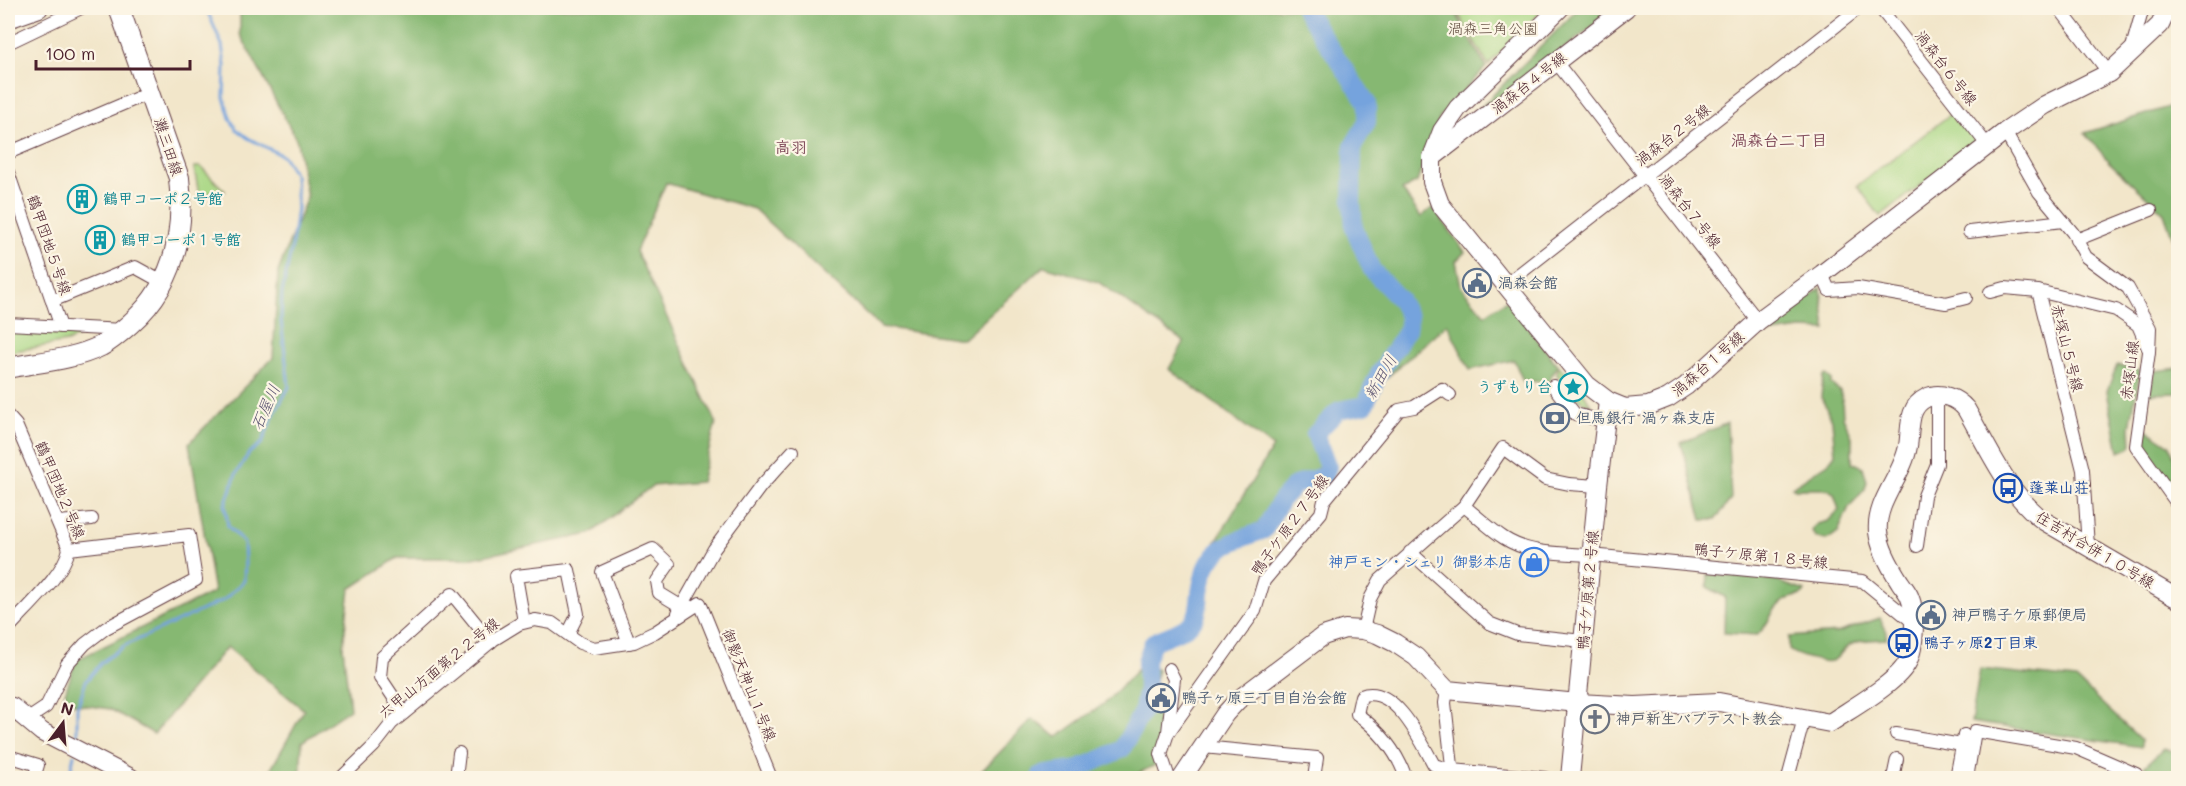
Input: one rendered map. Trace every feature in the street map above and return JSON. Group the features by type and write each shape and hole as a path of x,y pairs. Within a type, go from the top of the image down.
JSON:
{"main road":[{"name":"灘三田線","path":"8,368 74,356 102,345 145,311 164,283 177,248 182,207 179,178 119,8"}],"street":[{"path":"8,19 39,8"},
{"path":"8,43 81,8"},
{"name":"渦森台１号線","path":"1560,8 1458,108 1442,130 1432,157 1432,182 1440,204 1587,385 1608,401 1624,408 1648,406 1668,398 1686,386 1758,321 2005,132 2044,105 2109,73 2160,25 2168,8"},
{"name":"渦森台４号線","path":"1432,157 1626,8"},
{"name":"渦森台２号線","path":"1505,285 1859,8"},
{"name":"渦森台６号線","path":"1880,8 1988,147"},
{"path":"2059,8 2109,73"},
{"path":"2130,55 2143,8"},
{"name":"渦森台７号線","path":"1556,62 1758,321"},
{"path":"8,153 149,93"},
{"name":"赤塚山線","path":"2005,132 2039,192 2063,221 2086,257 2128,288 2150,328 2149,352 2136,446 2178,505"},
{"name":"鶴甲団地５号線","path":"8,172 61,327"},
{"path":"2076,240 2151,210"},
{"path":"1969,232 2063,221"},
{"path":"52,301 135,267 164,283"},
{"path":"1822,274 1829,290 1858,288 1946,303 1966,298"},
{"path":"1990,292 2005,288 2038,291"},
{"name":"赤塚山５号線","path":"2088,547 2083,471 2038,291 2116,310 2138,325 2149,352"},
{"path":"8,324 123,330"},
{"path":"1553,386 1575,414 1604,422"},
{"name":"鴨子ケ原２７号線","path":"1170,778 1161,754 1168,734 1255,611 1264,582 1321,513 1324,501 1400,410 1414,407 1442,388 1450,395"},
{"path":"1182,778 1225,714 1238,700 1323,636 1345,629 1377,634 1409,653 1447,690 1578,703 1635,706 1719,702 1830,723 1894,679 1909,660 1913,640 1910,597 1889,565 1878,533 1885,499 1904,460 1915,406 1927,397 1937,396 1937,464 1924,496 1917,546"},
{"name":"住吉村合併１０号線","path":"1937,396 1958,400 1966,409 2014,492 2027,509 2043,521 2178,599"},
{"name":"鴨子ケ原第２号線","path":"1570,778 1604,422 1608,401"},
{"name":"鶴甲団地２号線","path":"8,416 16,425 69,549 67,562 8,629"},
{"path":"1363,630 1370,599 1380,580 1464,506 1503,448 1545,478 1569,484 1598,486"},
{"path":"675,619 714,549 761,486 794,452"},
{"name":"鴨子ケ原第１８号線","path":"1464,506 1505,539 1528,549 1863,581 1913,622"},
{"path":"58,522 92,519"},
{"path":"31,722 46,707 67,664 85,644 106,628 196,580 189,535 69,549"},
{"path":"630,643 602,572 653,549 669,564 657,581 659,593 682,607"},
{"path":"1410,552 1489,623 1517,634 1583,641"},
{"path":"524,622 516,576 569,570 578,614 568,634"},
{"path":"404,713 380,677 382,657 452,594 491,642"},
{"name":"六甲山方面第２２号線","path":"341,778 374,746 392,723 491,642 519,624 535,620 552,623 580,643 594,648 630,643 656,632 700,603"},
{"name":"御影天神山１号線","path":"700,603 771,778"},
{"path":"1168,734 1173,679 1170,669"},
{"path":"1447,690 1445,703 1453,774"},
{"path":"1406,778 1397,756 1376,728 1358,714 1361,696 1369,693 1383,696 1401,710 1434,765 1453,774 1545,778"},
{"path":"8,706 42,732 130,778"},
{"path":"1788,778 1804,719"},
{"path":"1967,778 1975,730 2076,748 2136,774 2135,778"},
{"path":"1896,734 1963,740 1956,778"},
{"path":"1203,747 1317,758 1314,778"},
{"path":"456,778 459,753"},
{"path":"8,756 38,765 34,778"},
{"path":"1893,778 1897,759"}],"green space":[{"path":"240,8 1453,8 1486,67 1440,117 1417,182 1402,190 1421,217 1433,207 1465,252 1456,261 1461,287 1485,315 1507,300 1558,366 1550,382 1523,381 1514,360 1470,370 1447,324 1339,420 1313,439 1322,464 1252,528 1216,541 1273,447 1169,369 1184,342 1098,282 1044,266 963,339 881,327 754,209 666,183 636,251 716,422 701,482 652,486 590,534 473,558 397,558 350,589 343,647 350,709 302,742 300,778 266,778 304,710 227,647 154,734 110,709 62,702 76,660 214,592 189,443 273,358 278,272 307,197 297,141 240,34"},
{"name":"渦森三角公園","path":"1455,8 1545,8 1488,65"},
{"path":"1579,8 1616,8 1486,110 1480,108"},
{"path":"2178,104 2176,152 2178,253 2164,213 2109,162 2085,133"},
{"path":"1956,110 1979,141 1880,216 1857,186"},
{"path":"194,167 201,167 225,191 199,195"},
{"path":"1821,288 1826,330 1801,329 1759,335"},
{"path":"8,329 88,332 67,342 8,352"},
{"path":"2117,365 2140,371 2130,427 2131,447 2119,452 2107,391"},
{"path":"1559,366 1583,392 1591,405 1583,402 1557,375"},
{"path":"2178,368 2178,393 2149,394 2155,371"},
{"path":"1826,375 1831,379 1831,384 1840,391 1843,417 1852,437 1852,462 1863,467 1867,481 1865,489 1849,507 1838,532 1827,540 1820,539 1812,530 1817,524 1828,521 1839,510 1834,494 1828,489 1795,489 1792,487 1828,463 1835,454 1832,420 1821,397 1823,377"},
{"path":"1727,423 1731,499 1715,520 1702,520 1681,443"},
{"path":"2146,429 2170,445 2178,471 2178,493 2143,444"},
{"path":"1708,574 1773,580 1805,591 1780,604 1757,635 1724,633 1725,597 1707,587"},
{"path":"1880,618 1887,632 1886,639 1856,642 1847,647 1834,660 1812,659 1789,650 1789,637 1837,633"},
{"path":"1143,664 1158,670 1150,696 1150,714 1166,714 1157,764 1129,778 1058,778 1039,771 1035,778 975,778 1032,719 1057,737 1105,703"},
{"path":"1980,669 2076,679 2141,740 2141,747 1971,722"},
{"path":"2163,749 2178,752 2178,778 2145,778 2142,774 2144,767"}],"waterway":[{"name":"石屋川","path":"77,742 77,708 86,681 102,662 124,646 224,600 244,581 244,543 228,526 225,505 236,474 249,453 262,443 272,418 289,387 281,320 282,293 297,208 295,175 283,156 248,138 236,129 230,118 224,97 225,66 222,45 206,8"},
{"name":"新田川","path":"1040,778 1041,775 1079,769 1122,749 1143,710 1147,687 1146,661 1153,642 1181,630 1194,620 1207,566 1220,550 1228,544 1264,530 1281,500 1295,485 1325,475 1328,467 1315,434 1339,410 1365,405 1377,377 1407,330 1409,317 1399,299 1372,270 1354,228 1353,146 1367,122 1367,103 1304,8"},
{"name":"石屋川","path":"69,778 74,755"}],"place":[{"name":"鶴甲コーポ２号館","path":"82,199"},
{"name":"鶴甲コーポ１号館","path":"100,240"},
{"name":"渦森会館","path":"1477,283"},
{"name":"うずもり台","path":"1573,387"},
{"name":"但馬銀行 渦ヶ森支店","path":"1555,418"},
{"name":"蓬莱山荘","path":"2008,488"},
{"name":"神戸モン・シェリ 御影本店","path":"1534,562"},
{"name":"神戸鴨子ケ原郵便局","path":"1931,615"},
{"name":"鴨子ヶ原2丁目東","path":"1903,643"},
{"name":"鴨子ヶ原三丁目自治会館","path":"1161,698"},
{"name":"神戸新生バプテスト教会","path":"1595,719"}],"district":[{"name":"渦森台二丁目","path":"1779,140"},
{"name":"高羽","path":"791,147"}]}
